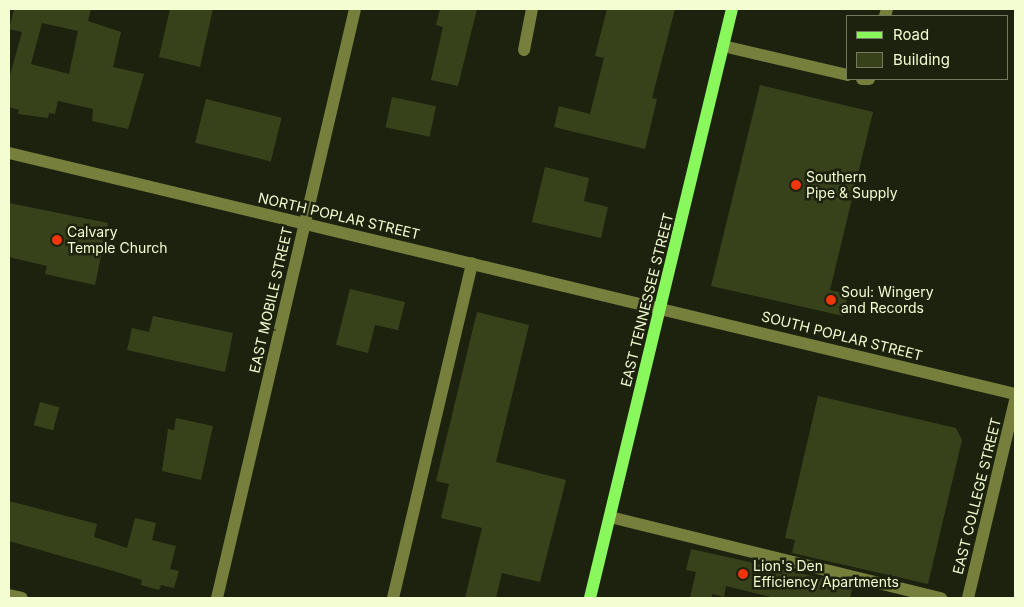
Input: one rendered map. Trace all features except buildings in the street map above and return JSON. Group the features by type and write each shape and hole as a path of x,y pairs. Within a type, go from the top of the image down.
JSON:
{"main road":[{"name":"EAST TENNESSEE STREET","path":"590,598 662,308 732,9"}],"street":[{"name":"EAST MOBILE STREET","path":"217,598 356,9"},
{"path":"524,50 532,9"},
{"path":"723,46 846,75"},
{"name":"NORTH POPLAR STREET","path":"9,153 662,308"},
{"path":"393,598 472,263"},
{"name":"SOUTH POPLAR STREET","path":"662,308 1015,394"},
{"name":"EAST COLLEGE STREET","path":"968,598 1015,400"},
{"path":"610,517 941,598"},
{"path":"9,595 22,598"}],"place":[{"name":"Southern Pipe & Supply","path":"796,185"},
{"name":"Calvary Temple Church","path":"57,240"},
{"name":"Soul: Wingery and Records","path":"831,300"},
{"name":"Lion's Den Efficiency Apartments","path":"743,574"}]}
